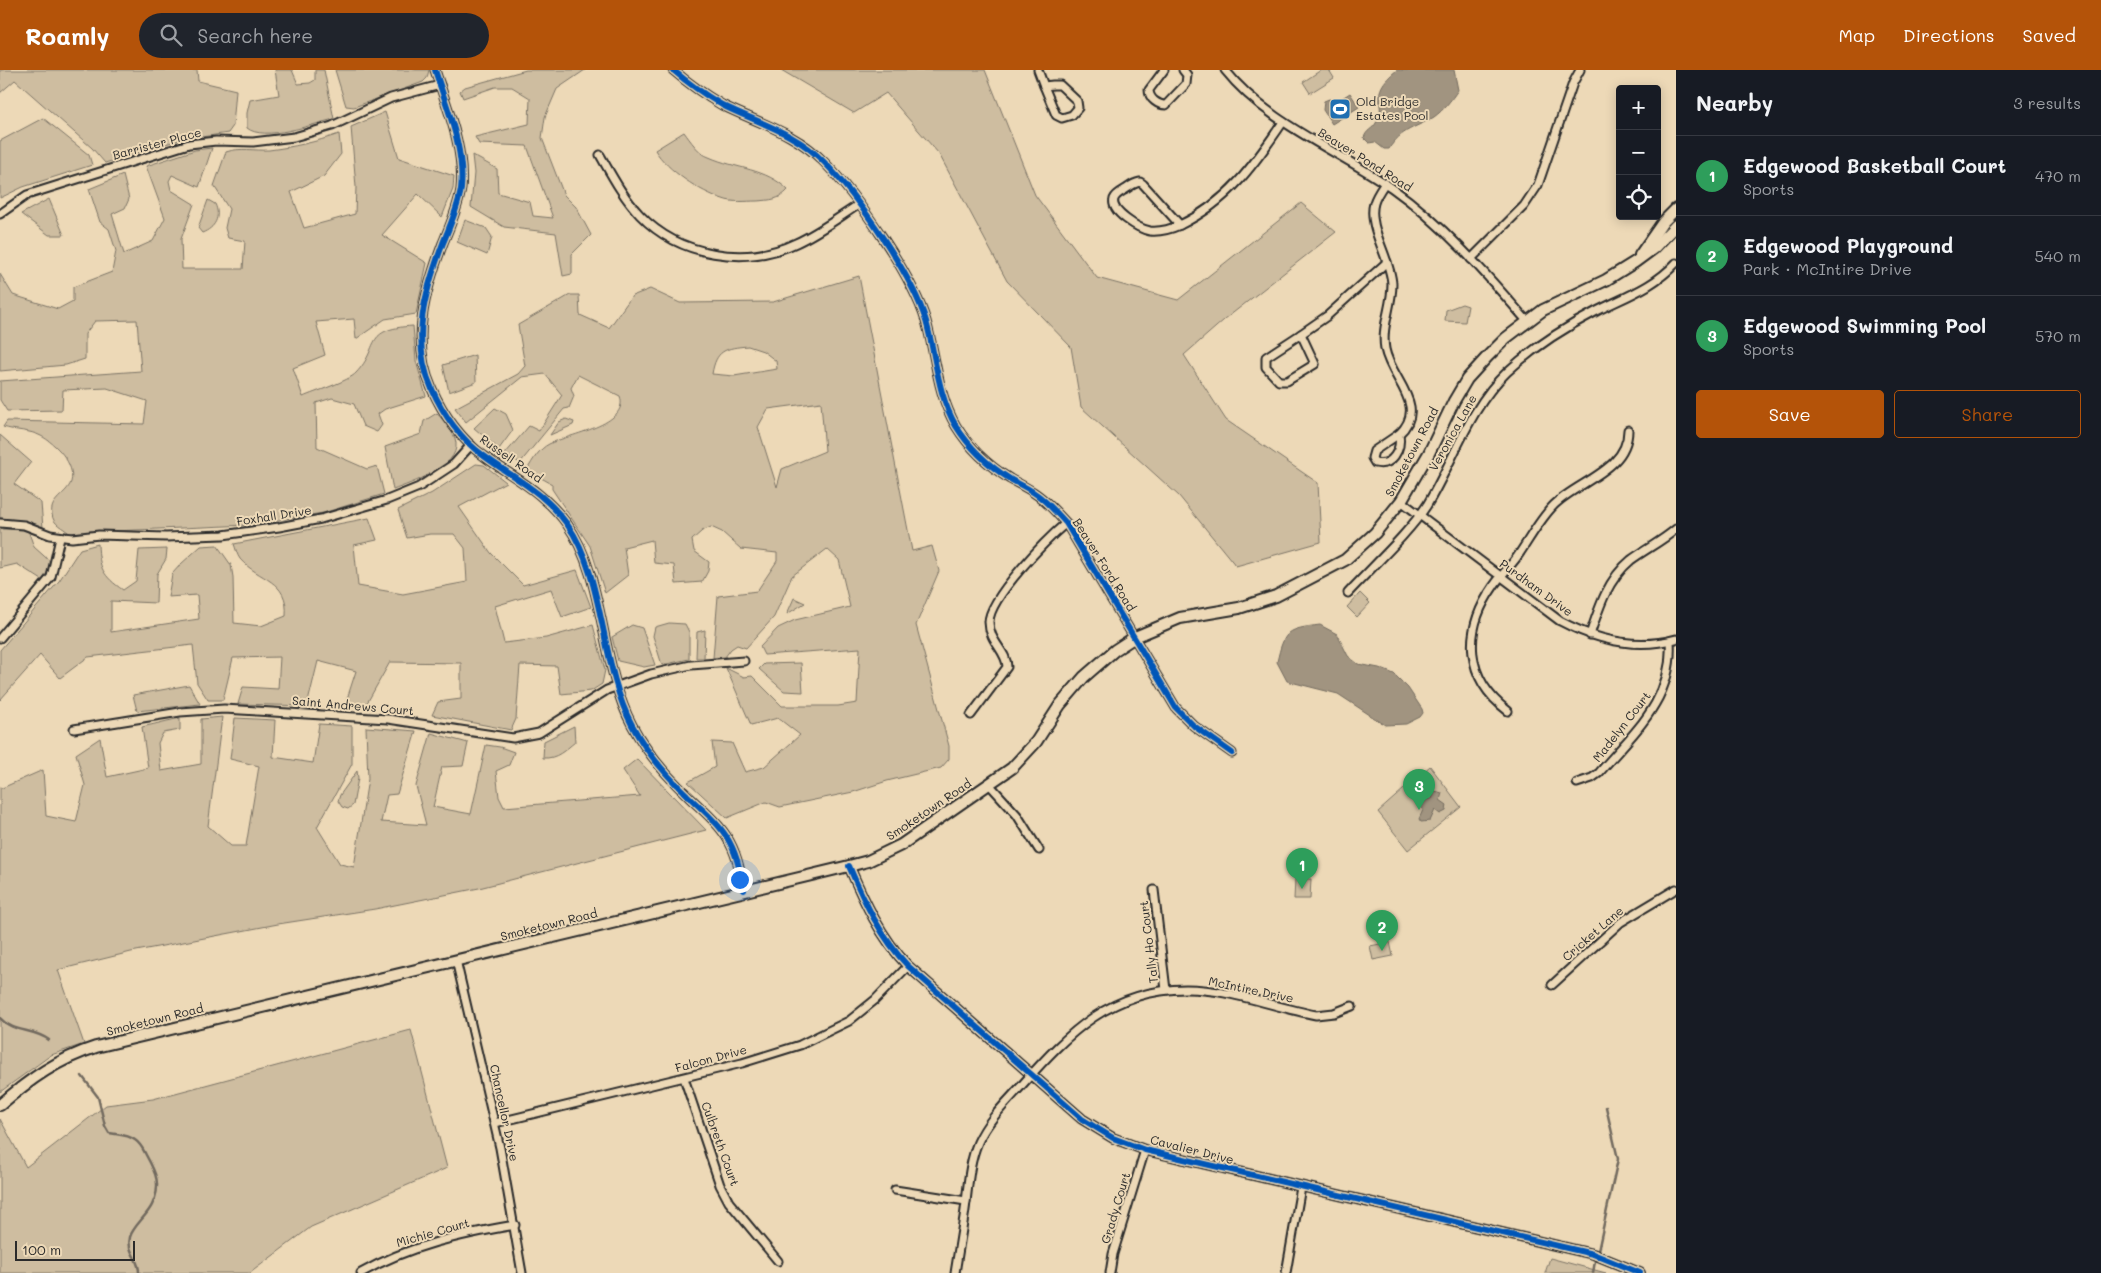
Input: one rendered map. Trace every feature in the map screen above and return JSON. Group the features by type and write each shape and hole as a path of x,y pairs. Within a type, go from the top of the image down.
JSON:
{"main road":[{"name":"Smoketown Road","path":"1635,262 1663,222 1676,209"},
{"name":"Smoketown Road","path":"0,1105 27,1081 47,1068 96,1047 849,866 868,861 901,845 989,784 1025,756 1084,677 1109,654 1135,637 1180,618 1256,603 1307,582 1338,565 1363,545 1401,501 1467,379 1488,356 1527,321 1564,298 1606,280 1635,262 1654,248 1676,225"}],"street":[{"name":"Russell Road","path":"435,70 459,150 460,191 456,211 425,296 421,347 426,372 439,403 471,445 542,496 567,524 577,540 589,574 616,687 632,725 656,762 674,782 707,812 727,837 737,857 744,890"},
{"name":"Beaver Ford Road","path":"673,70 704,94 779,129 800,142 828,166 858,204 891,252 921,307 932,346 942,395 956,426 980,456 1009,478 1044,500 1066,523 1176,708 1194,726 1232,753"},
{"path":"1038,70 1044,86 1059,118 1076,112 1077,102 1060,85 1044,86"},
{"path":"1164,70 1148,90 1155,101 1162,105 1166,105 1186,84 1187,75 1183,70"},
{"name":"Beaver Pond Road","path":"1224,70 1250,96 1284,122 1385,183 1434,223 1471,259 1527,321"},
{"path":"1471,259 1524,206 1538,185 1572,83 1580,70"},
{"name":"Barrister Place","path":"0,214 28,195 189,144 216,141 253,142 294,137 332,126 391,98 440,85"},
{"path":"1180,225 1143,184 1135,183 1114,198 1114,206 1139,228 1161,231 1180,225 1208,211 1232,190 1264,151 1284,122"},
{"path":"600,155 628,201 652,226 683,244 720,255 748,256 780,250 808,237 858,204"},
{"path":"1385,183 1376,198 1373,212 1388,262 1392,284 1384,327 1385,350 1412,408 1409,423 1399,434 1374,451 1372,458 1375,463 1382,464 1394,457 1400,447 1399,434"},
{"path":"1301,334 1315,364 1287,381 1279,381 1266,367 1266,357 1326,316 1388,262"},
{"name":"Veronica Lane","path":"1348,593 1419,515 1481,402 1506,373 1563,330 1595,312 1643,290 1656,282 1676,263"},
{"path":"1508,711 1491,695 1483,683 1473,659 1472,645 1478,614 1500,576 1554,505 1619,457 1627,442 1628,430"},
{"name":"Foxhall Drive","path":"60,538 100,535 166,537 222,535 321,519 388,500 419,487 454,464 471,445"},
{"name":"Purdham Drive","path":"1401,501 1560,621 1590,635 1622,642 1647,643 1673,640"},
{"path":"0,523 24,525 60,538 51,577 0,638"},
{"path":"971,715 1007,667 1005,657 998,649 990,632 989,621 993,608 1034,553 1066,523"},
{"path":"1590,635 1607,589 1620,571 1634,558 1676,529"},
{"name":"Madelyn Court","path":"1577,783 1592,778 1599,773 1659,699 1670,668 1673,640"},
{"name":"Saint Andrews Court","path":"74,729 180,712 224,709 388,720 513,738 539,733 590,700 616,687 671,669 744,661"},
{"path":"989,784 1017,815 1039,850"},
{"name":"Cavalier Drive","path":"849,866 874,917 898,956 1031,1076 1097,1130 1146,1150 1593,1254 1640,1273"},
{"name":"Tally Ho Court","path":"1154,890 1166,990"},
{"name":"Cricket Lane","path":"1552,985 1621,922 1676,890"},
{"name":"Chancellor Drive","path":"456,960 495,1123 515,1225 522,1273"},
{"name":"Falcon Drive","path":"495,1123 684,1078 776,1052 838,1028 875,1000 908,966"},
{"name":"McIntire Drive","path":"955,1273 971,1167 978,1142 994,1118 1070,1033 1102,1011 1133,997 1166,990 1215,992 1316,1015 1334,1013 1352,1006"},
{"name":"Culbreth Court","path":"684,1078 720,1185 729,1202 778,1261"},
{"name":"Grady Court","path":"1110,1273 1113,1254 1146,1150"},
{"path":"1286,1273 1301,1187"},
{"path":"895,1190 966,1201"},
{"name":"Michie Court","path":"361,1273 415,1249 470,1234 515,1225"}],"shaded area":[{"path":"0,70 197,70 198,81 236,90 233,126 228,133 175,141 105,163 92,148 15,80 0,93"},
{"path":"275,70 292,70 298,84 310,83 315,80 315,70 324,70 334,119 276,133 255,132 247,128 247,113 250,100 279,95"},
{"path":"335,70 429,70 427,78 423,82 354,107 346,106"},
{"path":"526,70 585,70 557,89 545,117 542,138 564,195 576,207 591,235 572,254 572,274 563,276 556,233 504,227 471,207 474,173 472,155 497,169 498,193 530,202 533,216 553,218 527,146 479,144 475,137 529,124 530,98 512,87 495,87 463,98 460,91 465,87"},
{"path":"781,70 985,70 1035,195 1097,278 1178,300 1301,203 1336,232 1224,320 1184,355 1226,420 1318,483 1321,542 1236,566 1179,496 1081,407 1071,347 1007,281 939,154 886,93 854,113"},
{"path":"1321,70 1329,70 1334,78 1310,93 1303,82"},
{"path":"1397,70 1454,70 1458,90 1438,114 1404,133 1389,149 1384,149 1375,142 1369,143 1364,138 1366,133 1375,125 1379,116 1379,99 1382,86"},
{"name":"Old Bridge Estates Pool","path":"1350,93 1359,107 1332,124 1323,110 1324,101 1329,99 1336,102"},
{"path":"385,112 399,158 454,176 453,189 442,217 418,194 382,235 427,263 416,314 385,319 356,339 354,319 316,322 325,355 293,368 303,397 339,383 356,373 364,364 379,335 397,328 413,326 416,361 426,396 385,409 378,414 382,425 377,432 363,426 354,404 332,398 316,403 317,447 367,469 377,466 384,494 323,513 248,525 69,533 54,521 52,509 71,482 72,475 67,461 47,439 32,433 3,427 7,421 144,424 147,401 107,388 63,390 62,410 7,411 0,400 0,381 141,371 137,320 95,321 85,334 85,359 66,365 0,371 0,274 13,295 58,309 73,301 73,287 112,272 116,251 109,229 100,222 89,189 123,175 129,199 125,208 112,214 124,254 153,241 165,218 146,166 195,150 212,148 199,187 172,175 169,181 171,190 194,204 181,239 182,269 243,269 245,241 228,238 225,228 229,209 214,186 226,152 278,149 313,142 339,134 341,154 324,176 291,192 304,228 355,214 356,187 351,127"},
{"path":"43,118 89,155 92,165 23,187 0,198 0,141"},
{"path":"684,132 705,155 770,177 788,190 774,199 740,202 714,196 695,186 667,165 655,150"},
{"path":"49,199 64,235 49,235 21,214"},
{"path":"208,200 215,204 217,218 216,222 207,231 202,233 198,228"},
{"path":"465,220 486,228 492,237 487,255 457,242"},
{"path":"859,276 912,551 932,546 939,571 916,625 949,746 949,759 941,768 887,781 853,792 780,807 766,802 727,818 688,782 715,767 712,742 732,743 745,772 764,767 800,735 778,718 751,725 726,668 744,677 752,676 782,706 838,706 857,703 860,648 764,655 760,647 778,628 795,620 850,607 839,560 827,549 792,576 774,617 746,648 737,645 725,657 713,658 718,596 757,591 777,561 777,553 741,549 722,532 711,527 702,531 692,540 694,551 709,562 708,571 702,582 676,584 674,565 654,563 652,540 624,547 628,575 605,593 590,546 552,489 552,484 527,470 536,455 545,446 596,427 616,414 621,406 620,396 578,375 571,388 574,396 569,408 564,409 520,463 505,454 529,426 539,431 562,395 545,374 522,377 466,422 455,408 518,374 525,366 518,325 570,295 579,295 580,315 609,328 632,296 650,289 680,303 773,302","holes":["748,346 763,351 776,361 777,369 734,376 712,374 719,355 728,349","821,402 825,451 782,469 777,487 758,427 768,409"]},
{"path":"1462,304 1468,306 1465,322 1445,321 1446,310"},
{"path":"475,355 476,382 449,392 443,365"},
{"path":"495,408 506,414 513,430 499,449 474,428"},
{"path":"437,413 455,439 455,452 442,467 393,490 385,447 421,434 424,421"},
{"path":"566,419 574,422 573,425 550,435 559,422"},
{"path":"0,435 31,462 14,484 41,503 43,528 27,521 0,518"},
{"path":"476,464 484,465 506,482 459,507 491,553 523,585 577,570 591,607 562,617 551,589 495,606 504,643 546,638 593,625 605,670 602,684 591,691 561,694 557,666 520,665 516,719 511,730 432,715 438,702 461,699 461,663 390,662 367,703 358,707 345,705 356,671 318,661 307,706 238,704 243,687 278,689 280,657 233,658 223,700 208,700 197,683 193,645 88,657 60,678 40,655 0,700 0,650 59,581 80,549 98,544 103,571 123,590 136,581 139,550 167,549 166,559 157,574 156,603 111,601 111,632 199,619 197,595 168,597 172,574 201,546 217,545 231,565 234,623 261,626 286,616 286,604 278,588 240,559 234,544 369,518 377,540 354,545 358,586 403,594 467,582 465,548 454,534 430,534 407,538 398,510 432,493"},
{"path":"0,529 28,530 34,547 53,564 42,580 17,564 0,568"},
{"path":"1360,593 1370,603 1357,617 1347,607"},
{"path":"794,598 805,603 787,614"},
{"path":"669,623 685,624 689,632 689,659 662,665 653,636 655,627"},
{"path":"632,625 642,628 655,665 644,667 618,661 612,637"},
{"path":"1320,625 1337,634 1348,656 1358,664 1379,668 1394,674 1408,688 1422,709 1423,713 1420,717 1406,724 1385,725 1338,694 1287,681 1277,662 1285,637 1294,630"},
{"path":"705,630 704,658 696,658 697,632"},
{"path":"801,663 803,692 784,691 759,669 764,664"},
{"path":"189,685 200,704 137,711 133,695"},
{"path":"222,717 208,826 231,846 246,846 259,766 230,759 235,718 275,720 273,757 313,763 319,724 352,726 352,764 317,827 340,864 354,867 368,779 366,727 416,731 397,794 387,795 381,822 426,825 416,786 431,733 468,743 463,766 442,767 433,807 471,814 486,745 514,752 509,765 496,771 499,797 504,807 640,796 623,770 637,759 706,830 479,888 375,909 278,924 131,952 58,970 84,1044 51,1055 0,1092 0,787 2,788 43,770 46,816 76,822 85,785 76,754 100,738 107,777 148,768 142,727 180,718 180,730 163,733 158,743 161,771 201,764 201,719"},
{"path":"574,726 575,742 557,755 543,758 544,741"},
{"path":"1430,766 1461,807 1408,850 1378,812"},
{"path":"357,771 358,778 353,805 348,809 342,807 338,801 340,795"},
{"path":"1435,791 1442,793 1440,800 1447,805 1446,811 1440,814 1435,810 1430,821 1421,822 1419,819 1423,810 1419,802 1423,799 1432,799"},
{"path":"1295,879 1311,879 1310,899 1294,899"},
{"path":"1390,942 1393,956 1373,960 1370,946"},
{"path":"411,1030 447,1168 311,1227 250,1273 0,1273 0,1119 26,1167 106,1105 153,1099"},
{"path":"1550,1258 1606,1273 1545,1273"}],"waterway":[{"path":"0,1018 11,1026 43,1036 49,1040"},
{"path":"82,1076 98,1097 105,1126 109,1133 126,1136 137,1142 143,1149 155,1173 157,1185 155,1198 150,1209 134,1229 129,1242 139,1268 139,1273"},
{"path":"1598,1251 1618,1159 1606,1107"},
{"path":"1593,1273 1595,1261"}],"cycle path":[{"path":"435,70 458,144 462,174 458,203 436,261 422,316 421,334 425,371 442,408 460,434 476,450 538,494 567,524 579,545 589,569 614,676 632,725 650,754 664,771 722,830 730,842 744,890"},
{"path":"673,70 697,89 722,105 776,129 801,143 824,162 838,177 868,216 897,260 919,302 926,321 945,401 961,434 987,462 1010,479 1038,495 1066,523 1176,708 1194,726 1232,753"},
{"path":"849,866 867,906 881,931 908,966 1082,1119 1113,1138 1145,1150 1593,1254 1640,1273"}],"place":[{"name":"Old Bridge Estates Pool","path":"1340,109"},
{"name":"Edgewood Swimming Pool","path":"1419,810"},
{"name":"Edgewood Basketball Court","path":"1302,889"},
{"name":"Edgewood Playground","path":"1382,951"}]}
